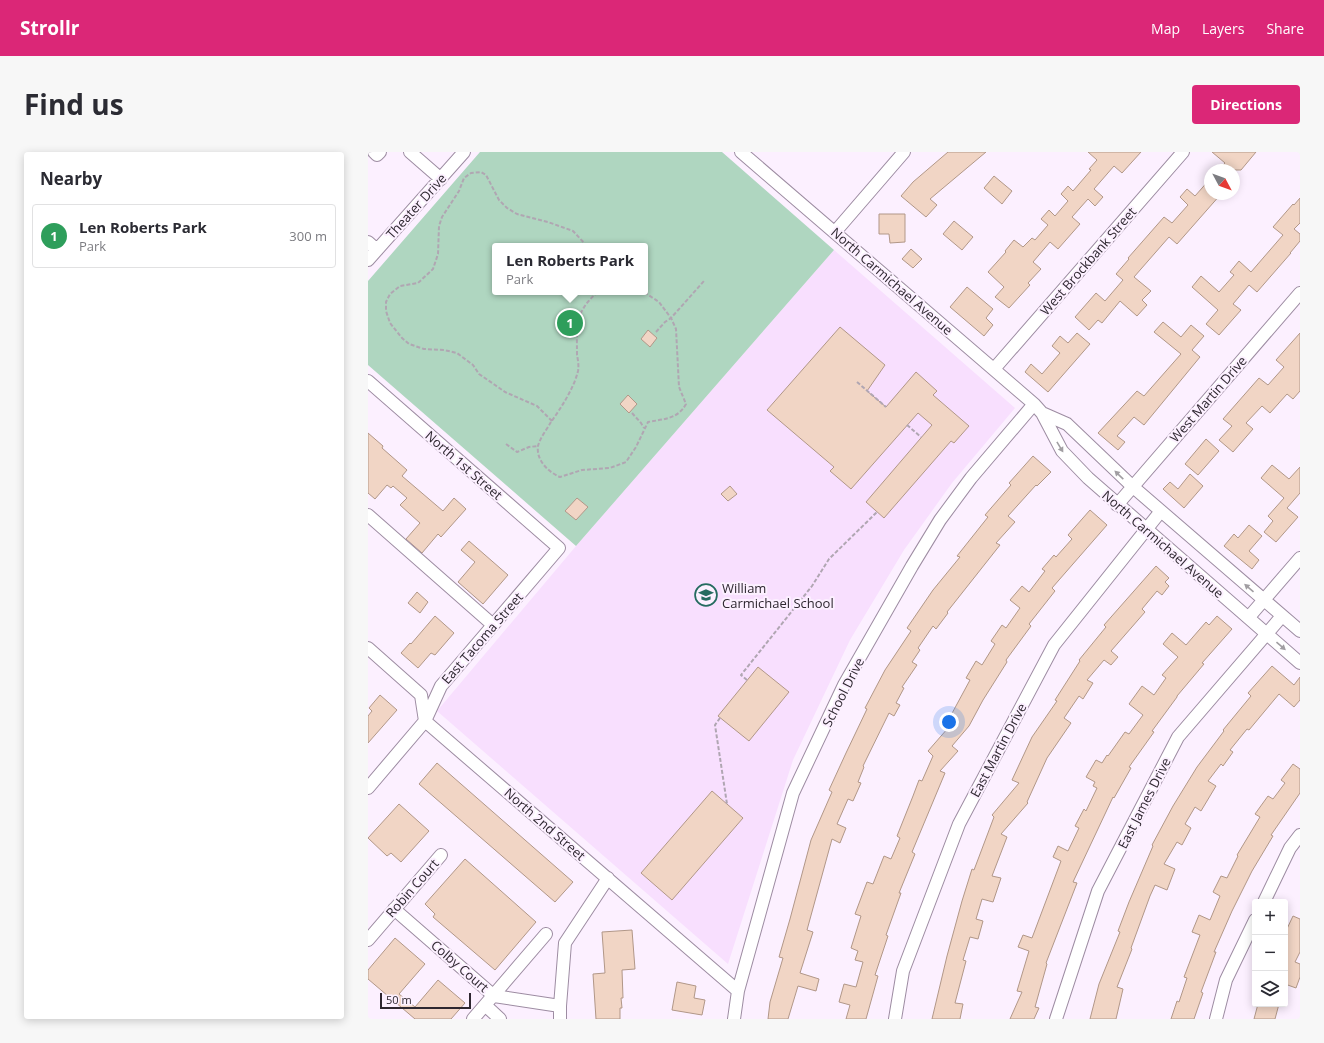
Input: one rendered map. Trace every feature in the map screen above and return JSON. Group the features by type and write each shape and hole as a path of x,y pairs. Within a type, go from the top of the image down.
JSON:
{"street":[{"path":"410,152 441,179"},
{"name":"Theater Drive","path":"368,260 373,246 441,179 464,152"},
{"path":"835,232 904,152"},
{"name":"West Brockbank Street","path":"994,369 1183,152"},
{"name":"North Carmichael Avenue","path":"747,154 1038,408 1067,424 1132,486 1300,631"},
{"name":"West Martin Drive","path":"1117,505 1300,294"},
{"name":"North 1st Street","path":"368,381 559,548"},
{"name":"North Carmichael Avenue","path":"1038,408 1062,451 1088,478 1117,505 1249,617 1300,663"},
{"name":"School Drive","path":"734,1019 738,991 793,793 844,685 940,520 971,478 1038,408"},
{"name":"East Martin Drive","path":"895,1019 903,971 959,824 1054,645 1161,511"},
{"path":"368,515 493,625"},
{"name":"East Tacoma Street","path":"369,786 425,721 441,686 559,548"},
{"path":"1249,617 1300,558"},
{"name":"East James Drive","path":"1056,1019 1098,891 1178,737 1282,616"},
{"path":"368,648 421,694 425,721"},
{"name":"North 2nd Street","path":"425,721 738,991"},
{"path":"1265,899 1290,848 1300,836"},
{"name":"Robin Court","path":"368,940 441,855"},
{"path":"560,1019 565,942 608,878"},
{"name":"Colby Court","path":"394,909 494,996 560,1006"},
{"path":"1216,1019 1226,980 1252,926"},
{"path":"473,1019 486,1006 546,934"},
{"path":"486,1006 500,1019"}],"path":[{"path":"552,421 538,406 505,392 480,374 473,365 457,353 444,350 424,349 409,344 390,323 386,311 386,302 390,294 400,286 418,283 433,270 438,254 438,233 442,217 459,191 464,178 471,173 481,172 486,175 499,200 507,208 517,214 548,222 573,231 584,243"},
{"path":"656,332 671,318 704,281"},
{"path":"595,295 587,303 578,318 578,370 569,393 547,428 538,446 541,461 551,471 560,477 582,470 610,468 626,462 636,447 648,422 676,416 682,411 686,404 679,387 676,329 671,318 659,302 648,295"},
{"path":"857,382 886,407"},
{"path":"632,413 644,428"},
{"path":"907,425 921,437"},
{"path":"506,444 517,452 529,447 538,446"},
{"path":"747,680 740,675 812,586 829,559 877,512"},
{"path":"720,718 715,725 727,804"}],"shaded area":[{"name":"William Carmichael School","path":"834,250 1015,408 952,483 904,550 850,640 793,760 728,964 437,711 576,546"}],"green space":[{"path":"480,152 722,152 834,250 576,546 368,365 368,281"}],"building":[{"path":"948,152 986,152 930,199 937,205 926,217 901,196 913,182"},
{"path":"1088,152 1141,152 1122,173 1114,166 1094,189 1103,197 1095,206 1088,199 1072,217 1080,224 1058,249 1050,242 1033,262 1041,269 1028,283 1030,285 1009,308 995,297 1004,287 988,272 1006,252 1005,251 1014,240 1023,247 1032,238 1035,240 1048,225 1041,219 1049,210 1055,216 1068,201 1061,194 1068,186 1073,191 1091,170 1089,169 1097,160"},
{"path":"1212,152 1256,152 1241,170 1240,164 1224,164 1225,163"},
{"path":"994,176 1012,191 1002,204 984,188"},
{"path":"1204,186 1204,200 1216,200 1177,244 1169,237 1134,277 1151,291 1142,300 1147,305 1137,316 1120,301 1102,323 1098,320 1089,330 1075,317 1096,293 1105,301 1123,280 1116,274 1129,259 1128,258 1164,217 1172,223 1188,205 1180,197 1187,189 1195,196"},
{"path":"1300,198 1300,223 1294,229 1300,234 1300,241 1257,292 1249,285 1233,304 1241,310 1219,335 1206,324 1218,310 1192,287 1201,276 1219,292 1234,275 1230,272 1239,261 1251,272 1283,235 1273,227"},
{"path":"879,214 905,214 905,242 890,243 889,234 879,234"},
{"path":"954,221 973,237 962,250 943,234"},
{"path":"911,249 922,259 913,268 902,259"},
{"path":"967,287 993,309 986,318 993,325 984,336 950,307"},
{"path":"1163,322 1181,337 1191,325 1204,336 1192,350 1200,357 1144,425 1134,417 1117,436 1125,442 1118,450 1098,433 1137,391 1144,396 1181,354 1154,332"},
{"path":"840,327 885,365 867,391 886,407 916,372 937,391 933,395 969,426 954,443 951,441 884,518 866,502 932,425 918,413 851,489 830,471 834,467 767,410"},
{"path":"648,330 657,338 650,347 641,339"},
{"path":"1077,333 1090,344 1048,392 1025,372 1031,364 1042,374 1060,353 1052,346 1060,336 1068,343"},
{"path":"1300,333 1300,391 1293,399 1287,394 1270,413 1262,406 1246,423 1253,429 1233,452 1219,440 1232,426 1223,419 1259,378 1268,385 1284,367 1276,360"},
{"path":"628,395 637,404 629,413 620,404"},
{"path":"368,433 383,446 382,448 407,470 402,476 443,511 454,498 466,509 441,537 438,534 422,553 406,539 420,523 400,505 407,498 393,486 391,488 387,485 375,499 368,493"},
{"path":"1206,439 1219,451 1198,475 1185,464"},
{"path":"1033,456 1051,472 1037,486 1036,485 1008,516 1015,522 996,543 1000,545 947,612 948,613 936,629 933,626 918,648 920,650 912,662 917,665 902,687 904,688 896,703 900,705 894,716 889,713 863,766 864,767 858,782 861,783 853,801 848,799 837,824 846,828 840,843 832,839 807,930 813,932 800,973 819,979 816,991 798,986 788,1019 768,1019 770,1002 783,958 779,957 811,840 832,792 829,790 867,709 865,708 885,670 911,631 907,628 933,590 960,557 957,556 988,517 985,515 1011,485 1009,483"},
{"path":"1272,465 1289,479 1300,467 1300,493 1287,508 1298,517 1276,542 1264,532 1273,521 1268,516 1284,498 1261,478"},
{"path":"1190,474 1203,486 1184,508 1163,489 1170,482 1178,489"},
{"path":"730,486 737,494 728,501 721,494"},
{"path":"577,498 588,507 576,520 565,511"},
{"path":"1090,510 1107,525 1052,588 1055,591 1029,624 1031,626 1006,660 1007,662 983,700 969,726 952,746 958,751 940,771 945,773 912,852 915,854 899,893 901,893 886,935 888,936 875,975 878,976 866,1019 846,1019 850,1005 839,1002 844,984 856,987 863,962 855,960 858,951 851,948 861,916 855,914 867,882 873,884 884,856 891,859 900,838 897,836 919,780 922,781 933,756 928,751 955,720 950,717 970,680 966,678 976,661 982,665 995,644 991,641 1002,625 1006,628 1020,608 1010,600 1022,586 1029,592 1045,571 1042,569 1054,555 1056,557 1072,539 1068,535"},
{"path":"1249,525 1262,536 1249,551 1259,560 1252,569 1224,546 1234,534 1238,538"},
{"path":"469,541 508,575 483,604 458,582 475,562 461,550"},
{"path":"1156,566 1169,578 1165,582 1169,586 1162,595 1157,591 1142,609 1145,612 1111,651 1118,657 1111,665 1104,660 1087,680 1093,683 1083,699 1079,696 1064,718 1071,723 1047,758 1027,802 1028,803 1001,834 1007,837 992,876 1001,878 993,902 982,899 976,919 983,921 978,939 970,937 963,960 966,961 955,1003 963,1004 960,1019 932,1019 962,901 972,869 974,870 994,817 992,815 1019,783 1012,780 1032,737 1057,701 1055,700 1080,661 1079,660 1106,627 1104,625"},
{"path":"417,592 428,602 420,613 408,603"},
{"path":"435,616 454,633 435,655 431,653 418,668 401,653 410,643 411,644"},
{"path":"1217,616 1232,629 1202,663 1204,664 1177,696 1129,767 1131,768 1114,798 1113,797 1073,882 1077,883 1046,963 1047,964 1035,1007 1039,1008 1034,1019 1010,1019 1022,992 1017,991 1029,951 1018,947 1023,935 1032,938 1061,861 1053,857 1058,846 1068,851 1079,828 1075,826 1084,809 1086,811 1097,788 1093,786 1095,782 1086,777 1096,760 1102,763 1125,732 1129,734 1143,715 1129,704 1142,686 1154,695 1166,678 1162,675 1178,657 1163,644 1172,633 1186,645 1206,622 1209,625"},
{"path":"1272,666 1294,685 1300,677 1300,700 1294,707 1279,694 1249,730 1247,729 1230,750 1233,752 1223,766 1221,764 1208,781 1216,786 1201,811 1195,807 1185,824 1191,828 1182,845 1177,842 1164,864 1175,869 1167,890 1155,885 1150,896 1117,987 1123,989 1116,1019 1090,1019 1099,984 1120,932 1118,931 1129,902 1153,846 1152,845 1173,806 1197,767 1224,731 1223,730 1251,696 1248,693"},
{"path":"758,667 789,692 749,741 718,716"},
{"path":"380,695 397,710 368,743 368,716 372,711 369,708"},
{"path":"437,763 573,882 555,902 419,784"},
{"path":"1293,764 1300,769 1300,793 1271,835 1273,836 1252,871 1232,911 1214,952 1216,952 1201,992 1203,993 1194,1019 1171,1019 1177,1001 1179,1002 1187,978 1184,977 1200,935 1192,932 1199,915 1210,920 1220,896 1213,892 1221,876 1227,878 1238,856 1237,855 1260,817 1255,814 1268,796 1273,799 1285,783 1281,780"},
{"path":"712,791 743,818 672,900 641,873"},
{"path":"399,804 429,831 401,862 391,853 387,856 368,838"},
{"path":"465,859 536,922 495,970 433,917 435,914 425,904"},
{"path":"1293,916 1300,919 1300,952 1295,962 1300,964 1300,977 1296,988 1288,985 1288,927"},
{"path":"632,930 635,969 622,970 623,998 621,998 622,1008 620,1008 620,1019 596,1019 593,974 605,973 602,932"},
{"path":"395,938 425,964 399,994 415,1007 438,980 465,1003 451,1019 415,1019 368,979 368,970"},
{"path":"677,982 696,986 694,998 705,1000 702,1015 672,1010"},
{"path":"1257,1007 1278,1007 1275,1019 1254,1019"}],"place":[{"name":"Len Roberts Park","path":"570,323"},
{"name":"William Carmichael School","path":"706,595"}]}
